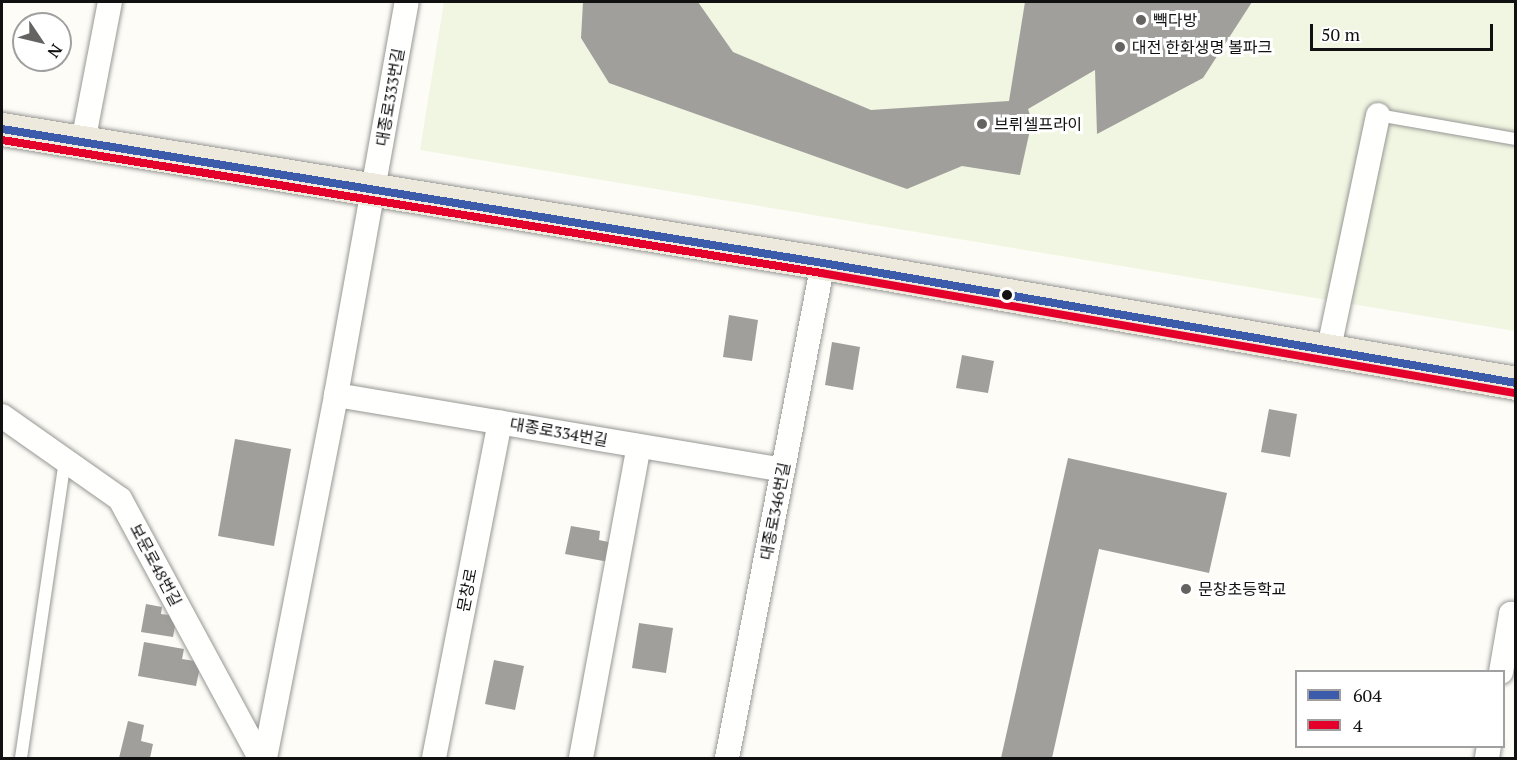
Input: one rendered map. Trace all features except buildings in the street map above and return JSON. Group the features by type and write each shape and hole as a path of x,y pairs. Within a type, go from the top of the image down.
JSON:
{"main road":[{"path":"2,129 374,192 823,263 1329,348 1515,383"}],"street":[{"path":"83,142 110,2"},
{"name":"대종로333번길","path":"374,192 407,2"},
{"path":"1329,348 1378,115"},
{"path":"262,759 336,395 374,192"},
{"name":"대종로346번길","path":"727,759 823,263"},
{"name":"대종로334번길","path":"336,395 783,470"},
{"name":"보문로48번길","path":"2,416 120,498 262,759"},
{"name":"문창로","path":"434,759 500,422"},
{"path":"581,759 639,446"},
{"path":"1502,670 1511,614 1515,615"}],"lane":[{"path":"1378,115 1515,139"},
{"path":"21,759 65,460"}],"green space":[{"path":"444,2 1515,2 1515,331 420,150"}],"transit line":[{"name":"604","path":"2,129 823,263 1516,383"},
{"name":"4","path":"2,140 821,273 1514,393"}],"place":[{"name":"빽다방","path":"1141,20"},
{"name":"대전 한화생명 볼파크","path":"1120,47"},
{"name":"브뤼셀프라이","path":"982,124"},
{"name":"문창초등학교","path":"1186,589"}]}
